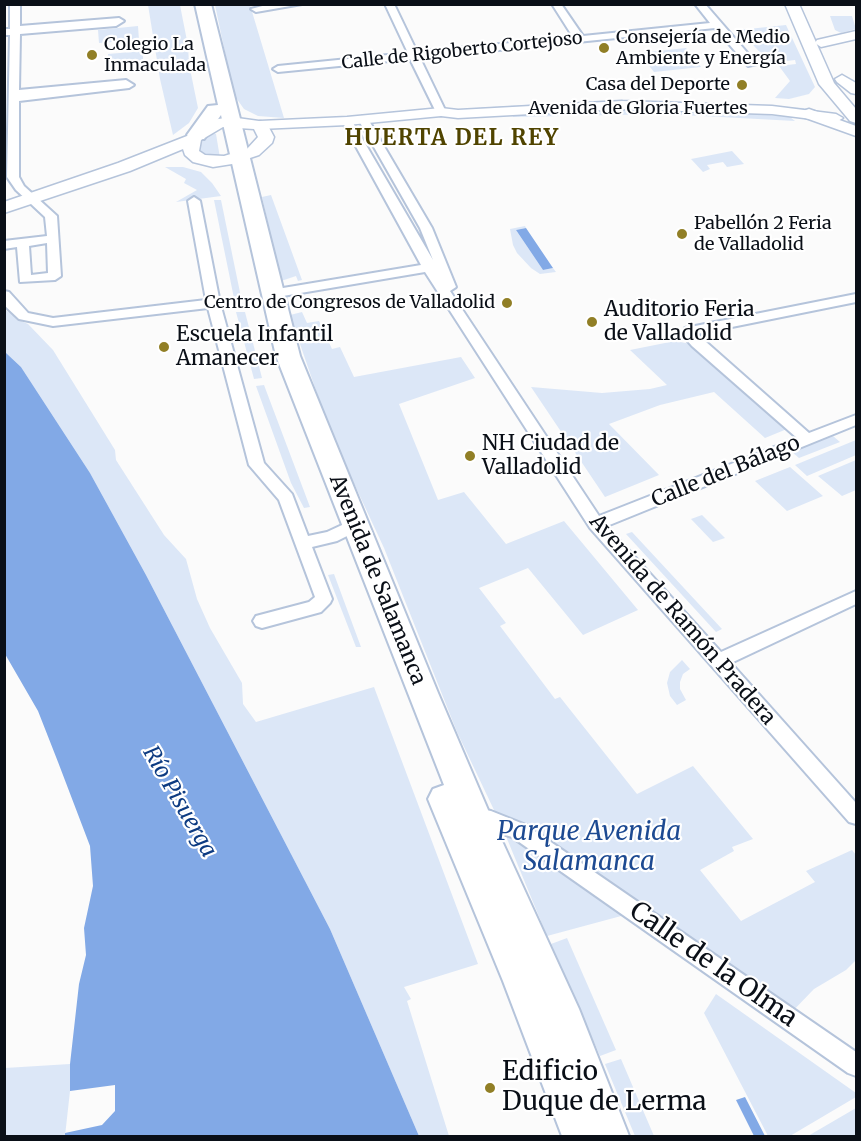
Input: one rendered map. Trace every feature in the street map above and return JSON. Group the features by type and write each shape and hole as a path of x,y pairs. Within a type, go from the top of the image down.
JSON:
{"highway":[{"name":"Avenida de Salamanca","path":"192,4 221,118 237,158 271,294 298,386 347,529 453,819 522,981 582,1137"},
{"name":"Avenida de Salamanca","path":"203,4 221,118"},
{"path":"195,137 221,118"},
{"name":"Avenida de Salamanca","path":"237,158 272,356 565,1022 609,1137"}],"main road":[{"path":"793,4 819,44"},
{"path":"805,4 842,104 856,120"},
{"path":"835,82 856,90"},
{"path":"835,82 842,104"},
{"path":"809,114 856,131"},
{"path":"195,137 191,152 237,158 266,137 260,125 221,118"},
{"name":"Avenida de Gloria Fuertes","path":"4,208 124,167 195,137"},
{"name":"Avenida de Gloria Fuertes","path":"124,167 150,161 237,158"}],"street":[{"path":"15,4 9,32 13,177 51,216 54,276 24,279 23,243"},
{"path":"256,9 298,4"},
{"path":"389,4 441,112"},
{"path":"556,4 580,39"},
{"path":"699,4 752,64"},
{"path":"119,21 72,27 9,32 39,27 119,21"},
{"name":"Calle de Rigoberto Cortejoso","path":"278,69 718,25"},
{"path":"819,44 841,43 856,35"},
{"path":"819,44 856,40"},
{"path":"126,83 129,85 12,96 126,83"},
{"name":"Avenida de Gloria Fuertes","path":"441,112 455,107 616,99 842,104"},
{"path":"836,118 827,113 842,104"},
{"name":"Avenida de Gloria Fuertes","path":"260,125 347,121 441,112 458,114 545,107 633,105 729,108 856,120"},
{"name":"Avenida de Ramón Pradera","path":"363,119 428,234 434,265 463,321 596,524 856,816"},
{"name":"Avenida de Ramón Pradera","path":"347,121 409,230 451,290 463,321"},
{"name":"Avenida de Gloria Fuertes","path":"237,158 291,130 320,122"},
{"path":"384,186 401,183"},
{"path":"194,201 213,303 238,401 258,465 285,498 324,599 315,607 262,621"},
{"path":"409,230 423,239 428,234"},
{"path":"4,245 53,239"},
{"path":"271,294 434,265"},
{"path":"4,295 24,316 53,322 213,303"},
{"path":"807,439 697,343 690,336 690,331 856,298"},
{"name":"Calle del Bálago","path":"596,524 856,420"},
{"path":"303,543 347,529"},
{"path":"717,662 856,597"},
{"name":"Calle de la Olma","path":"474,817 491,820 519,831 856,1065"}],"green space":[{"path":"148,5 180,5 188,46 189,64 198,108 189,123 173,135 160,79"},
{"path":"215,5 250,5 284,118 258,116 244,109 234,95"},
{"path":"830,16 852,16 856,29 841,33 835,30"},
{"path":"786,25 815,87 809,94 789,99 775,98 790,81 779,66 796,64 795,60 770,63 739,30"},
{"path":"138,26 139,40 99,43 98,30"},
{"path":"686,48 701,67 654,72 639,53"},
{"path":"143,51 143,64 109,67 108,54"},
{"path":"654,101 804,108 805,111 734,106 475,110 474,108 574,102"},
{"path":"589,110 736,112 790,117 795,121 665,114 513,117 512,114"},
{"path":"213,133 216,134 220,158 202,154 198,150 201,142"},
{"path":"732,151 744,164 727,167 723,162 707,165 710,169 703,172 691,159"},
{"path":"165,167 183,167 201,172 221,196 176,202 197,190 184,183 186,179"},
{"path":"271,195 302,280 298,281 296,276 281,281 262,197"},
{"path":"214,200 221,200 243,307 236,308"},
{"path":"525,226 526,228 516,230 543,270 553,268 556,272 540,274 517,253 510,229"},
{"path":"4,309 28,324 53,350 115,450 116,460 164,535 186,559 197,599 210,628 242,683 243,704 256,722 374,687 478,964 404,987 411,999 407,1001 449,1136 419,1136 330,929 146,575 90,473 21,367 5,352"},
{"path":"236,312 245,312 262,378 254,379"},
{"name":"Parque Avenida Salamanca","path":"302,312 307,323 319,321 332,349 340,347 354,377 461,357 475,378 399,404 438,500 464,492 506,544 564,521 638,610 583,635 528,568 479,588 506,623 500,626 555,699 560,697 637,794 693,766 753,839 732,847 734,851 700,870 741,921 815,882 806,871 852,850 856,855 856,960 846,970 814,989 787,1017 636,912 547,936 503,829 457,732 384,548 331,434 290,315"},
{"path":"675,341 691,344 787,429 765,438 714,392 660,405 609,424 659,475 605,497 531,387 602,393 650,389 667,385 630,350"},
{"path":"264,385 310,507 304,508 291,483 256,386"},
{"path":"833,436 840,442 799,458 792,452"},
{"path":"856,440 856,455 807,476 795,465"},
{"path":"856,460 856,490 842,496 818,476"},
{"path":"790,467 823,496 787,511 755,481"},
{"path":"702,515 725,538 713,542 691,519"},
{"path":"632,532 722,629 716,632 626,534"},
{"path":"334,574 361,647 356,647 328,575"},
{"path":"682,660 690,669 683,674 680,682 680,689 686,700 677,705 670,696 667,683 670,672"},
{"path":"567,938 616,1050 600,1056 551,944"},
{"path":"716,994 856,1093 856,1097 790,1136 768,1136 704,1013"},
{"path":"621,1059 654,1136 635,1136 605,1064"},
{"path":"70,1064 70,1091 65,1136 5,1136 5,1068"},
{"path":"856,1108 856,1135 808,1136"}],"water":[{"path":"526,228 553,268 543,270 516,230"},
{"name":"Río Pisuerga","path":"5,352 21,367 90,473 146,575 330,929 419,1136 65,1136 65,1133 102,1125 115,1111 115,1085 70,1091 70,1064 79,984 86,955 84,928 93,886 90,846 38,711 5,654"},
{"path":"745,1097 765,1136 754,1136 736,1100"}],"place":[{"name":"Consejería de Medio Ambiente y Energía","path":"604,48"},
{"name":"Colegio La Inmaculada","path":"92,55"},
{"name":"Casa del Deporte","path":"742,85"},
{"name":"Pabellón 2 Feria de Valladolid","path":"682,234"},
{"name":"Centro de Congresos de Valladolid","path":"507,303"},
{"name":"Auditorio Feria de Valladolid","path":"592,322"},
{"name":"Escuela Infantil Amanecer","path":"164,347"},
{"name":"NH Ciudad de Valladolid","path":"470,456"},
{"name":"Edificio Duque de Lerma","path":"490,1088"}],"district":[{"name":"HUERTA DEL REY","path":"452,139"}]}
